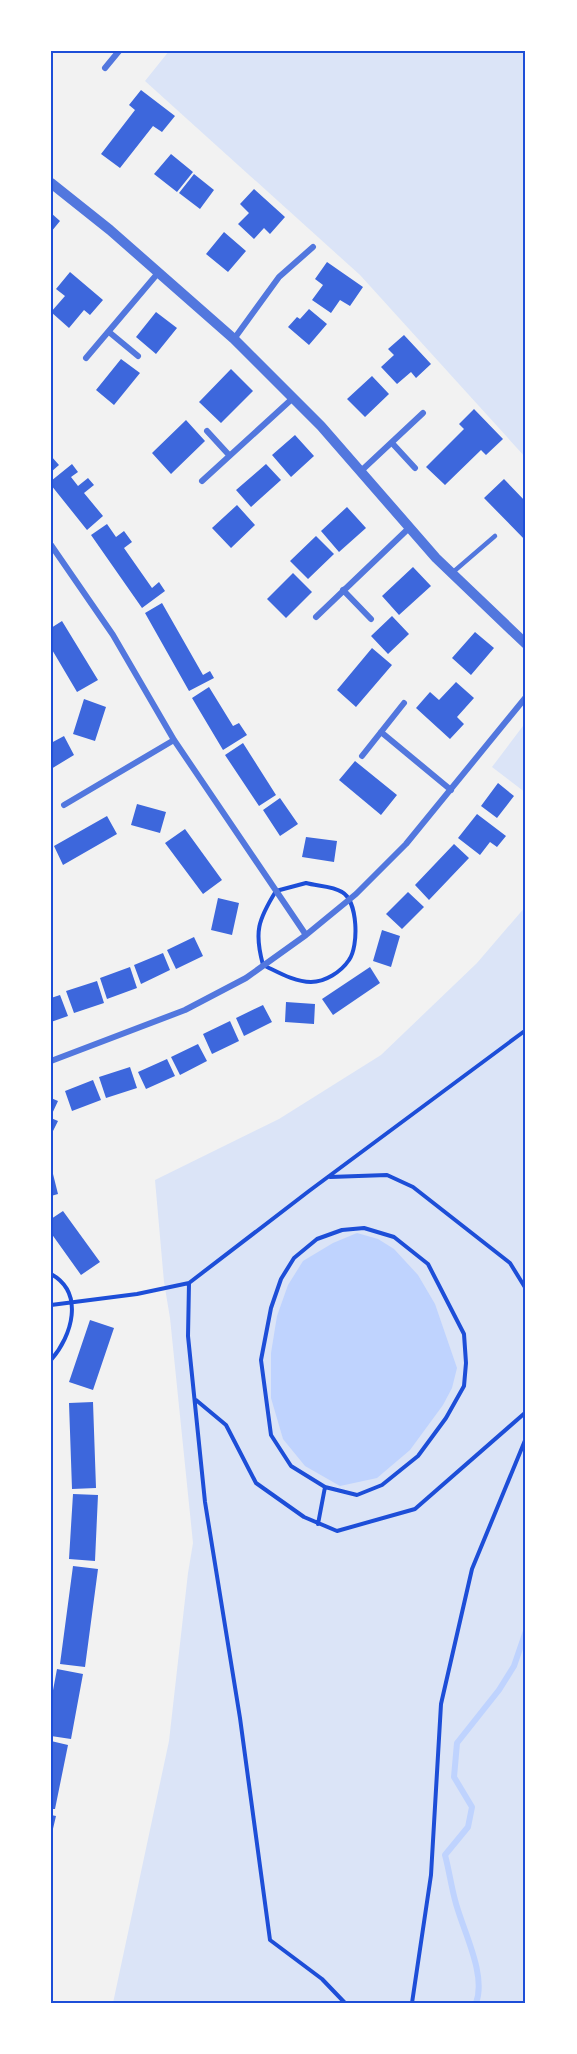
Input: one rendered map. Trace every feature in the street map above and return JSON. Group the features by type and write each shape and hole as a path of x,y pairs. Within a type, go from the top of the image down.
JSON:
{"street":[{"path":"105,68 119,51"},
{"path":"51,183 110,230 234,339 294,397 409,528 526,644"},
{"path":"234,339 279,277 313,247"},
{"path":"86,358 158,273"},
{"path":"109,332 138,356"},
{"path":"202,481 294,397"},
{"path":"361,471 423,413"},
{"path":"207,431 229,455"},
{"path":"392,443 415,468"},
{"path":"316,616 409,528"},
{"path":"51,545 113,635 174,740 306,935"},
{"path":"344,590 371,619"},
{"path":"51,1061 185,1010 246,978 306,935 356,894 406,844 526,697"},
{"path":"362,756 404,703"},
{"path":"381,732 451,790"},
{"path":"64,806 174,740"}],"lane":[{"path":"452,573 495,536"}],"path":[{"path":"51,1305 137,1294 189,1283 526,1030"},
{"path":"328,1177 387,1175 413,1187 510,1263 526,1289"},
{"path":"364,1228 394,1237 428,1264 464,1334 466,1363 464,1386 446,1418 418,1456 382,1485 357,1495 325,1487 291,1466 271,1435 261,1360 271,1308 281,1279 294,1258 317,1239 342,1230 364,1228"},
{"path":"51,1275 58,1278 67,1289 72,1322 66,1337 51,1360"},
{"path":"189,1283 188,1336 205,1503 240,1718 270,1940 322,1979 345,2003"},
{"path":"196,1400 226,1425 256,1483 304,1517 337,1531 415,1509 526,1412"},
{"path":"412,2003 431,1875 441,1704 472,1569 526,1438"},
{"path":"318,1524 325,1487"}],"shaded area":[{"path":"169,51 526,51 526,458 360,275 145,81"},
{"path":"526,722 526,793 492,767"},
{"path":"526,906 526,2003 113,2003 169,1741 193,1543 155,1180 279,1119 381,1055 477,963"}],"water":[{"path":"357,1233 378,1239 394,1249 418,1275 435,1304 457,1368 452,1388 443,1405 410,1450 377,1478 340,1486 305,1466 283,1439 271,1398 271,1353 277,1316 288,1285 303,1261 333,1243"}],"building":[{"path":"141,90 175,116 162,132 153,126 120,168 101,154 135,110 129,105"},
{"path":"171,154 193,172 177,192 154,174"},
{"path":"194,174 214,190 200,209 179,193"},
{"path":"254,189 285,217 270,234 264,228 254,239 238,224 249,213 240,204"},
{"path":"51,213 60,221 51,232"},
{"path":"224,232 246,251 228,272 206,254"},
{"path":"327,262 363,287 350,306 340,300 331,313 312,300 323,285 315,279"},
{"path":"70,272 103,300 90,315 84,310 69,328 51,312 65,296 56,289"},
{"path":"309,309 327,324 309,345 288,327"},
{"path":"156,312 177,328 156,354 136,337"},
{"path":"404,335 431,364 416,378 411,372 397,384 381,367 394,355 388,349"},
{"path":"121,359 140,373 114,405 96,390"},
{"path":"231,369 253,391 221,423 199,402"},
{"path":"372,376 389,394 365,417 347,399"},
{"path":"474,409 503,439 486,455 481,450 445,485 426,467 464,429 459,424"},
{"path":"186,420 205,441 171,474 152,453"},
{"path":"295,435 314,456 291,477 272,455"},
{"path":"51,456 59,465 51,472"},
{"path":"72,464 78,472 71,477 78,486 88,478 94,485 84,493 103,516 87,530 51,485 51,481"},
{"path":"266,464 281,480 251,507 236,490"},
{"path":"504,479 526,502 526,541 484,498"},
{"path":"237,505 255,525 231,548 212,528"},
{"path":"347,507 366,528 339,552 321,531"},
{"path":"107,524 116,537 124,531 132,542 124,548 152,588 159,582 165,591 142,608 91,535"},
{"path":"316,536 334,554 308,579 290,561"},
{"path":"413,567 431,586 399,615 382,596"},
{"path":"293,573 312,592 286,618 267,599"},
{"path":"162,603 203,675 210,671 214,678 189,691 145,613"},
{"path":"392,616 409,634 388,654 371,636"},
{"path":"62,621 98,680 77,692 51,648 51,628"},
{"path":"475,632 494,648 471,675 452,658"},
{"path":"372,648 392,665 356,707 337,690"},
{"path":"456,682 474,698 457,717 464,724 450,739 416,708 430,692 439,700"},
{"path":"209,687 233,726 239,723 247,735 223,750 192,698"},
{"path":"84,699 106,707 95,741 73,734"},
{"path":"64,736 74,755 51,769 51,743"},
{"path":"243,743 276,795 259,806 225,755"},
{"path":"355,761 397,795 381,815 339,780"},
{"path":"498,783 514,796 497,818 481,806"},
{"path":"280,798 298,824 280,836 263,810"},
{"path":"137,804 166,812 160,833 131,825"},
{"path":"477,814 506,836 497,847 490,842 480,855 458,838"},
{"path":"107,816 117,834 63,865 54,846"},
{"path":"185,829 222,880 203,894 165,843"},
{"path":"306,837 337,841 334,862 302,857"},
{"path":"454,844 469,858 429,900 415,885"},
{"path":"408,892 424,907 402,929 386,914"},
{"path":"218,898 239,903 232,935 211,930"},
{"path":"382,930 400,936 391,967 373,961"},
{"path":"194,937 203,956 176,969 167,950"},
{"path":"163,953 170,970 141,984 134,965"},
{"path":"130,967 137,988 107,999 100,978"},
{"path":"370,967 380,983 333,1015 322,999"},
{"path":"97,981 104,1003 74,1013 66,991"},
{"path":"60,995 68,1016 51,1022 51,998"},
{"path":"286,1002 315,1004 314,1024 285,1022"},
{"path":"263,1005 272,1022 244,1036 236,1018"},
{"path":"230,1021 239,1041 212,1054 203,1034"},
{"path":"198,1044 207,1061 180,1075 171,1057"},
{"path":"167,1059 175,1076 146,1089 138,1072"},
{"path":"130,1067 137,1088 106,1098 99,1077"},
{"path":"93,1080 101,1100 72,1111 65,1091"},
{"path":"51,1098 58,1101 51,1116"},
{"path":"51,1118 58,1121 51,1135"},
{"path":"51,1166 58,1194 51,1196"},
{"path":"63,1211 100,1262 81,1275 51,1233 51,1219"},
{"path":"90,1320 114,1328 93,1390 69,1382"},
{"path":"93,1402 96,1488 72,1489 69,1403"},
{"path":"73,1494 98,1495 95,1561 69,1559"},
{"path":"73,1566 98,1569 85,1667 60,1664"},
{"path":"57,1669 83,1674 71,1739 51,1736 51,1701"},
{"path":"51,1741 68,1745 55,1809 51,1809"},
{"path":"51,1815 56,1816 52,1833 51,1832"}],"waterway":[{"path":"476,2003 479,1991 476,1965 458,1912 445,1855 468,1827 472,1807 454,1777 457,1743 499,1690 514,1666 526,1631"}]}
